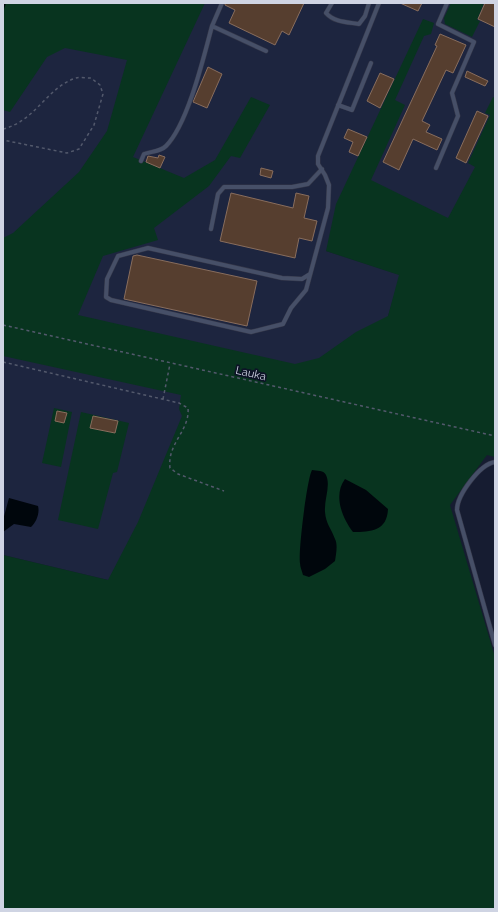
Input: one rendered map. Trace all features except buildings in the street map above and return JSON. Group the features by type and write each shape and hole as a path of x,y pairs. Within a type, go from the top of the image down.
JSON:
{"lane":[{"path":"141,161 144,154 151,151 159,151 166,146 176,132 193,92 212,26 222,3"},
{"path":"332,3 326,12 330,17 338,21 359,24 365,16 369,3"},
{"path":"310,274 302,279 282,278 148,248 118,256 107,280 106,297 111,300 251,332 283,324 291,308 306,290 328,208 329,185 322,169 318,164 318,156 379,3"},
{"path":"436,168 458,116 452,93 474,42 438,24 447,3"},
{"path":"212,26 266,51"},
{"path":"338,105 352,110 371,63"},
{"path":"211,229 218,194 224,187 292,187 308,184 322,169"},
{"path":"495,462 484,467 467,485 457,502 456,510 495,645"}],"path":[{"path":"3,130 20,123 59,88 76,78 91,78 100,85 103,94 94,125 79,149 67,153 3,140"},
{"name":"Lauka","path":"3,325 495,436"},
{"path":"3,362 163,399 179,403 188,408 189,417 169,457 170,468 178,474 224,491"},
{"path":"163,399 170,363"}],"shaded area":[{"path":"3,3 495,3 495,150 446,237 326,251 400,275 384,330 292,577 108,580 3,555"},
{"path":"312,470 324,472 326,475 328,488 325,507 326,516 337,547 335,561 325,569 309,577 303,575 300,566 300,556 305,500"},
{"path":"345,479 366,490 388,509 385,522 377,529 366,532 353,532 345,520 339,499 341,485"},
{"path":"9,498 38,506 37,518 31,527 14,524 3,532 3,520"}],"green space":[{"path":"3,3 205,3 133,157 184,178 215,160 251,97 270,105 240,158 231,156 209,186 154,228 158,240 103,256 78,315 295,364 319,358 356,332 388,316 399,275 326,251 336,204 423,19 434,23 431,34 424,36 395,100 405,105 371,180 448,218 475,167 468,163 490,115 485,113 493,97 495,98 495,457 487,455 450,505 495,657 495,909 3,909 3,555 108,580 138,522 182,416 179,409 181,395 3,356 3,238 13,233 79,172 107,131 127,60 65,48 47,57 10,112 3,110"},
{"path":"451,3 484,3 477,20 480,21 472,37 445,24 444,18"},
{"path":"54,408 72,412 61,467 42,463"},
{"path":"81,412 129,423 117,472 113,473 98,529 58,520"}],"waterway":[{"path":"3,9 5,3"}]}
